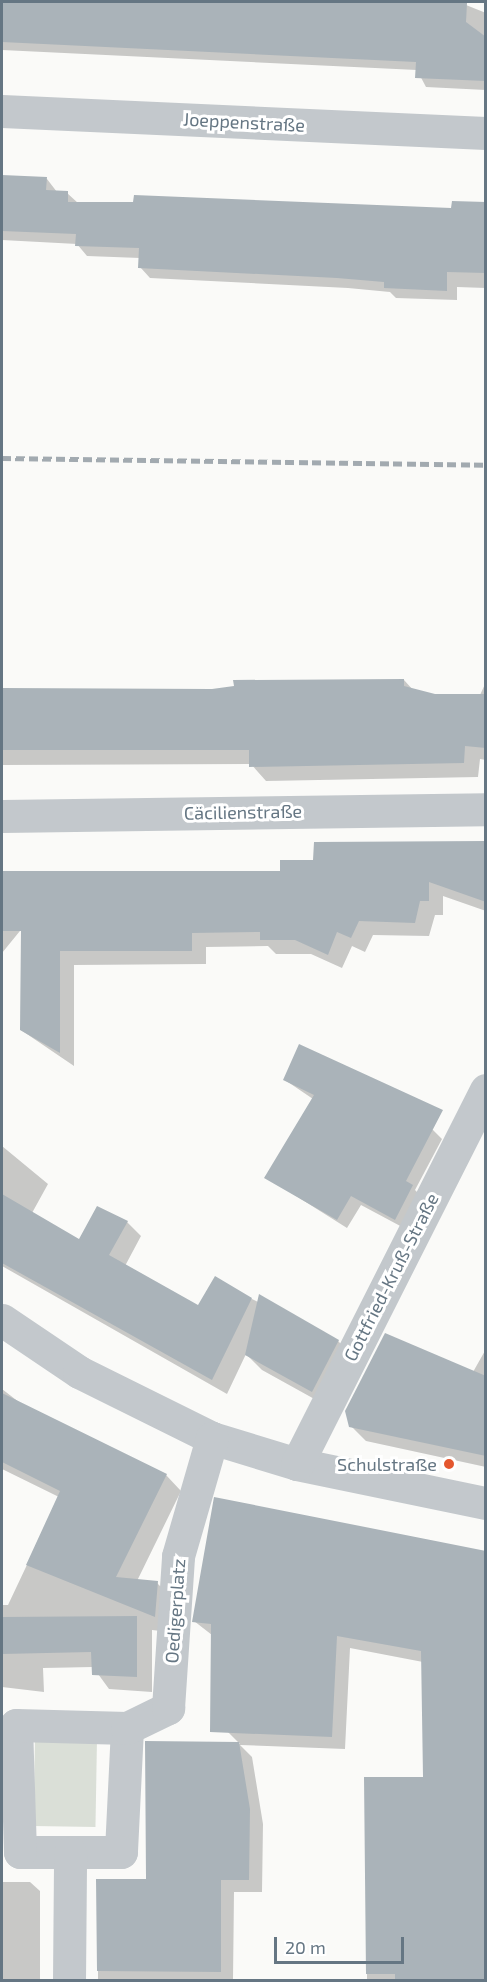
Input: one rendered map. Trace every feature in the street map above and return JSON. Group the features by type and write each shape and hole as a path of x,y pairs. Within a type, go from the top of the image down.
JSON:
{"street":[{"name":"Joeppenstraße","path":"2,111 486,133"},
{"name":"Cäcilienstraße","path":"2,816 486,809"},
{"name":"Gottfried-Kruß-Straße","path":"297,1464 486,1090"},
{"path":"2,1320 79,1372 212,1438 297,1464 486,1503"},
{"name":"Oedigerplatz","path":"127,1728 122,1852 20,1852 9,1725 127,1728 168,1708 177,1556 212,1438"},
{"path":"69,1980 70,1853"}],"shaded area":[{"path":"35,1738 97,1739 95,1827 33,1826"}],"building":[{"path":"2,2 467,3 466,22 486,37 486,81 415,78 416,62 2,42"},
{"path":"2,175 47,177 46,190 68,191 68,202 133,202 134,195 451,208 452,201 486,202 486,273 447,272 447,291 384,288 384,282 337,278 138,268 139,248 75,246 76,234 2,231"},
{"path":"404,679 404,686 435,694 486,694 486,748 465,746 464,763 249,767 249,750 2,750 2,688 212,689 234,686 233,680"},
{"path":"486,841 486,902 429,882 429,901 420,901 415,923 359,921 351,938 337,932 328,955 295,940 260,940 260,932 192,933 192,951 60,951 60,1053 20,1030 21,931 2,931 2,871 280,871 280,860 313,860 314,842"},
{"path":"299,1044 443,1110 406,1181 413,1185 395,1220 351,1196 337,1220 264,1178 314,1095 283,1080"},
{"path":"2,1194 79,1239 97,1206 128,1221 109,1255 198,1305 215,1276 252,1298 212,1380 2,1263"},
{"path":"259,1294 339,1340 312,1392 245,1355"},
{"path":"385,1333 486,1376 486,1456 349,1427 345,1411"},
{"path":"2,1393 167,1474 116,1577 158,1581 155,1617 26,1565 60,1491 2,1462"},
{"path":"214,1497 486,1551 486,1980 395,1980 395,1974 366,1974 364,1777 423,1777 421,1651 337,1636 332,1737 210,1732 211,1624 192,1622"},
{"path":"137,1616 137,1677 92,1675 91,1652 2,1654 2,1617"},
{"path":"145,1741 239,1742 250,1809 249,1880 221,1880 221,1972 97,1971 96,1879 146,1879"}],"railway":[{"path":"2,458 486,465"}],"place":[{"name":"Schulstraße","path":"449,1464"}]}
